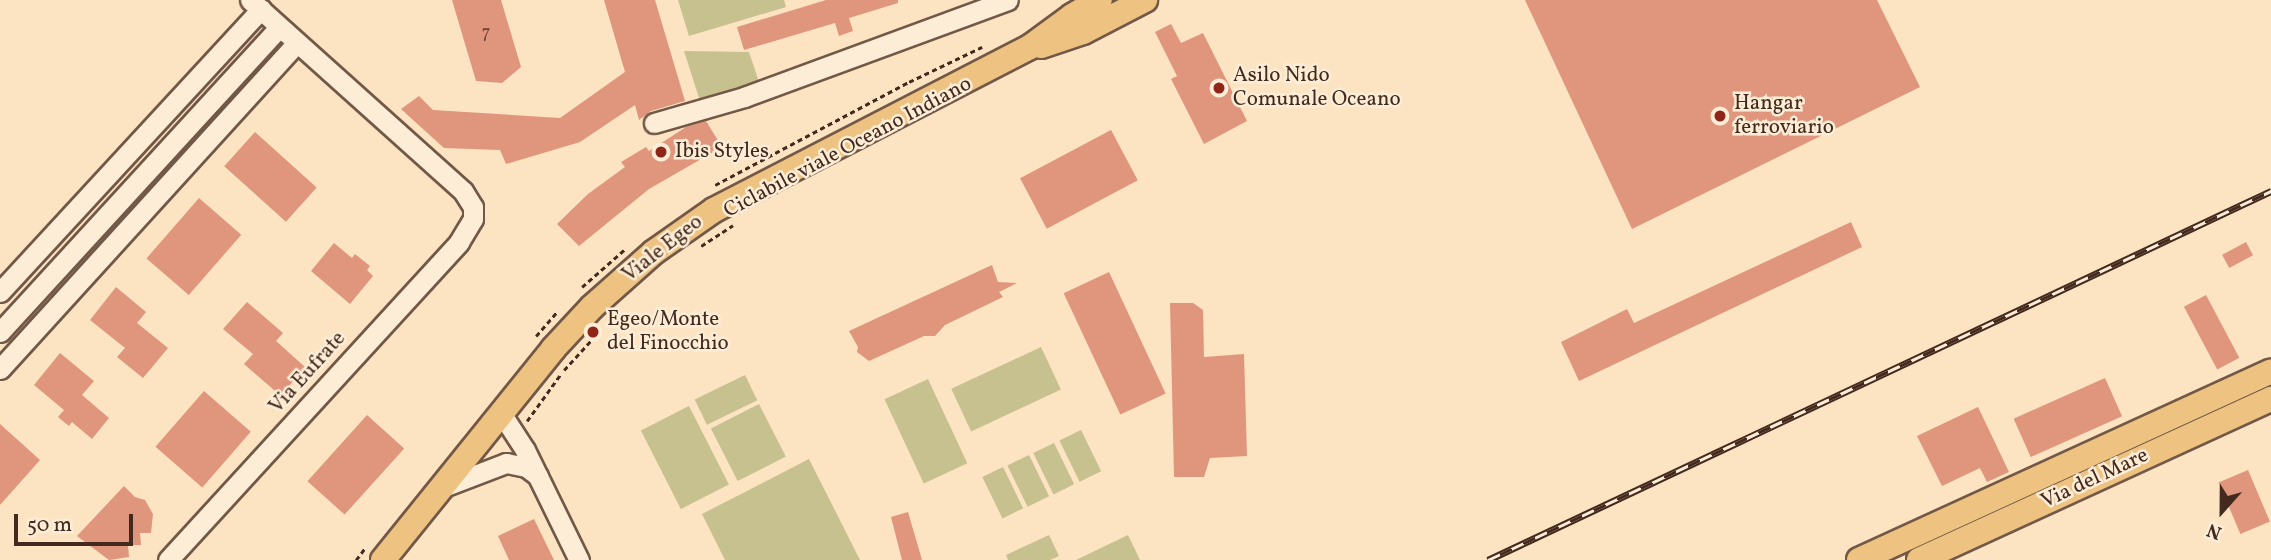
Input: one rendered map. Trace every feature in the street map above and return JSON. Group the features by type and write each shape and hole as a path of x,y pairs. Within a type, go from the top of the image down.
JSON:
{"main road":[{"name":"Viale Egeo","path":"383,560 501,413 592,307 645,260 692,225 755,187 1030,47 1072,16 1100,0"},
{"name":"Viale Egeo","path":"1030,47 1072,37 1146,1"},
{"path":"1858,560 2271,371"},
{"name":"Via del Mare","path":"1919,560 2271,398"}],"street":[{"path":"654,123 744,97 1008,0"},
{"path":"0,292 190,85 255,5 296,44 0,369"},
{"path":"0,332 124,193 279,27"},
{"name":"Via Eufrate","path":"168,560 458,242 471,225 474,213 470,201 455,184 296,44"},
{"path":"190,85 227,119"},
{"path":"104,176 144,211"},
{"path":"22,268 60,303"},
{"path":"501,413 538,476 579,560"},
{"path":"440,489 506,464 526,467 538,476"}],"path":[{"name":"Ciclabile viale Oceano Indiano","path":"690,253 735,223"},
{"path":"515,434 561,373 597,333"}],"shaded area":[{"path":"678,0 784,0 786,7 689,36"},
{"path":"684,51 749,52 759,82 700,101"},
{"path":"1041,347 1061,390 971,431 951,389"},
{"path":"745,375 757,400 707,425 695,400"},
{"path":"928,379 967,463 924,484 884,399"},
{"path":"759,404 786,457 738,481 711,429"},
{"path":"689,406 729,484 681,509 641,431"},
{"path":"1081,430 1101,471 1080,482 1059,441"},
{"path":"1054,443 1074,484 1053,494 1033,453"},
{"path":"1029,455 1049,496 1028,507 1007,466"},
{"path":"809,459 860,560 725,560 702,514"},
{"path":"1003,467 1023,508 1002,518 982,477"},
{"path":"1049,535 1059,556 1050,560 1008,560 1006,555"},
{"path":"1128,535 1140,560 1076,560"}],"building":[{"path":"452,0 501,0 521,67 502,83 476,81"},
{"path":"604,0 655,0 685,101 651,111 639,120 635,105 580,142 506,164 500,150 444,148 401,109 419,96 433,110 560,118 625,72"},
{"path":"826,0 898,0 898,3 849,18 853,31 839,36 835,23 744,50 737,27"},
{"name":"Hangar ferroviario","path":"1525,0 1877,0 1920,87 1632,229"},
{"name":"Asilo Nido Comunale Oceano","path":"1171,24 1181,43 1203,33 1247,121 1204,144 1171,79 1177,76 1155,32"},
{"path":"706,121 722,147 649,189 579,246 557,224 588,194 625,167 621,162 646,147 649,151 686,127"},
{"path":"1111,130 1138,180 1047,229 1020,178"},
{"path":"255,132 317,188 286,222 224,166"},
{"path":"199,198 241,235 189,295 147,258"},
{"path":"1851,222 1862,247 1579,381 1561,342 1627,309 1634,323"},
{"path":"2246,242 2253,255 2229,268 2222,255"},
{"path":"334,243 352,258 355,254 370,266 367,270 373,276 350,304 311,271"},
{"path":"992,265 998,282 1017,283 999,292 1003,297 945,325 935,336 924,336 869,361 857,352 858,347 849,331"},
{"path":"1109,272 1166,393 1120,415 1064,293"},
{"path":"116,287 146,312 137,323 168,348 143,378 117,357 125,348 90,320"},
{"path":"2206,295 2239,358 2217,369 2184,307"},
{"path":"247,302 283,333 276,341 305,367 281,396 244,364 253,354 223,329"},
{"path":"1170,303 1193,303 1203,310 1204,357 1244,354 1247,456 1210,458 1204,477 1174,477"},
{"path":"60,353 94,381 82,395 109,418 92,439 72,422 69,426 58,417 64,410 34,385"},
{"path":"2105,378 2122,416 2031,457 2014,419"},
{"path":"204,391 251,432 202,488 155,447"},
{"path":"1978,407 2009,472 1987,482 1980,468 1942,486 1917,436"},
{"path":"367,415 404,448 345,515 307,481"},
{"path":"0,424 40,460 0,505"},
{"path":"2248,470 2270,522 2240,534 2219,483"},
{"path":"124,486 135,497 145,500 153,514 151,533 140,533 141,545 128,545 129,557 109,560 77,536"},
{"path":"908,512 922,560 902,560 891,517"},
{"path":"534,519 554,560 509,560 498,536"}],"railway":[{"path":"1488,560 2271,191"}],"place":[{"name":"Asilo Nido Comunale Oceano","path":"1219,88"},
{"name":"Hangar ferroviario","path":"1720,116"},
{"name":"Ibis Styles","path":"661,152"},
{"name":"Egeo/Monte del Finocchio","path":"593,332"}]}
